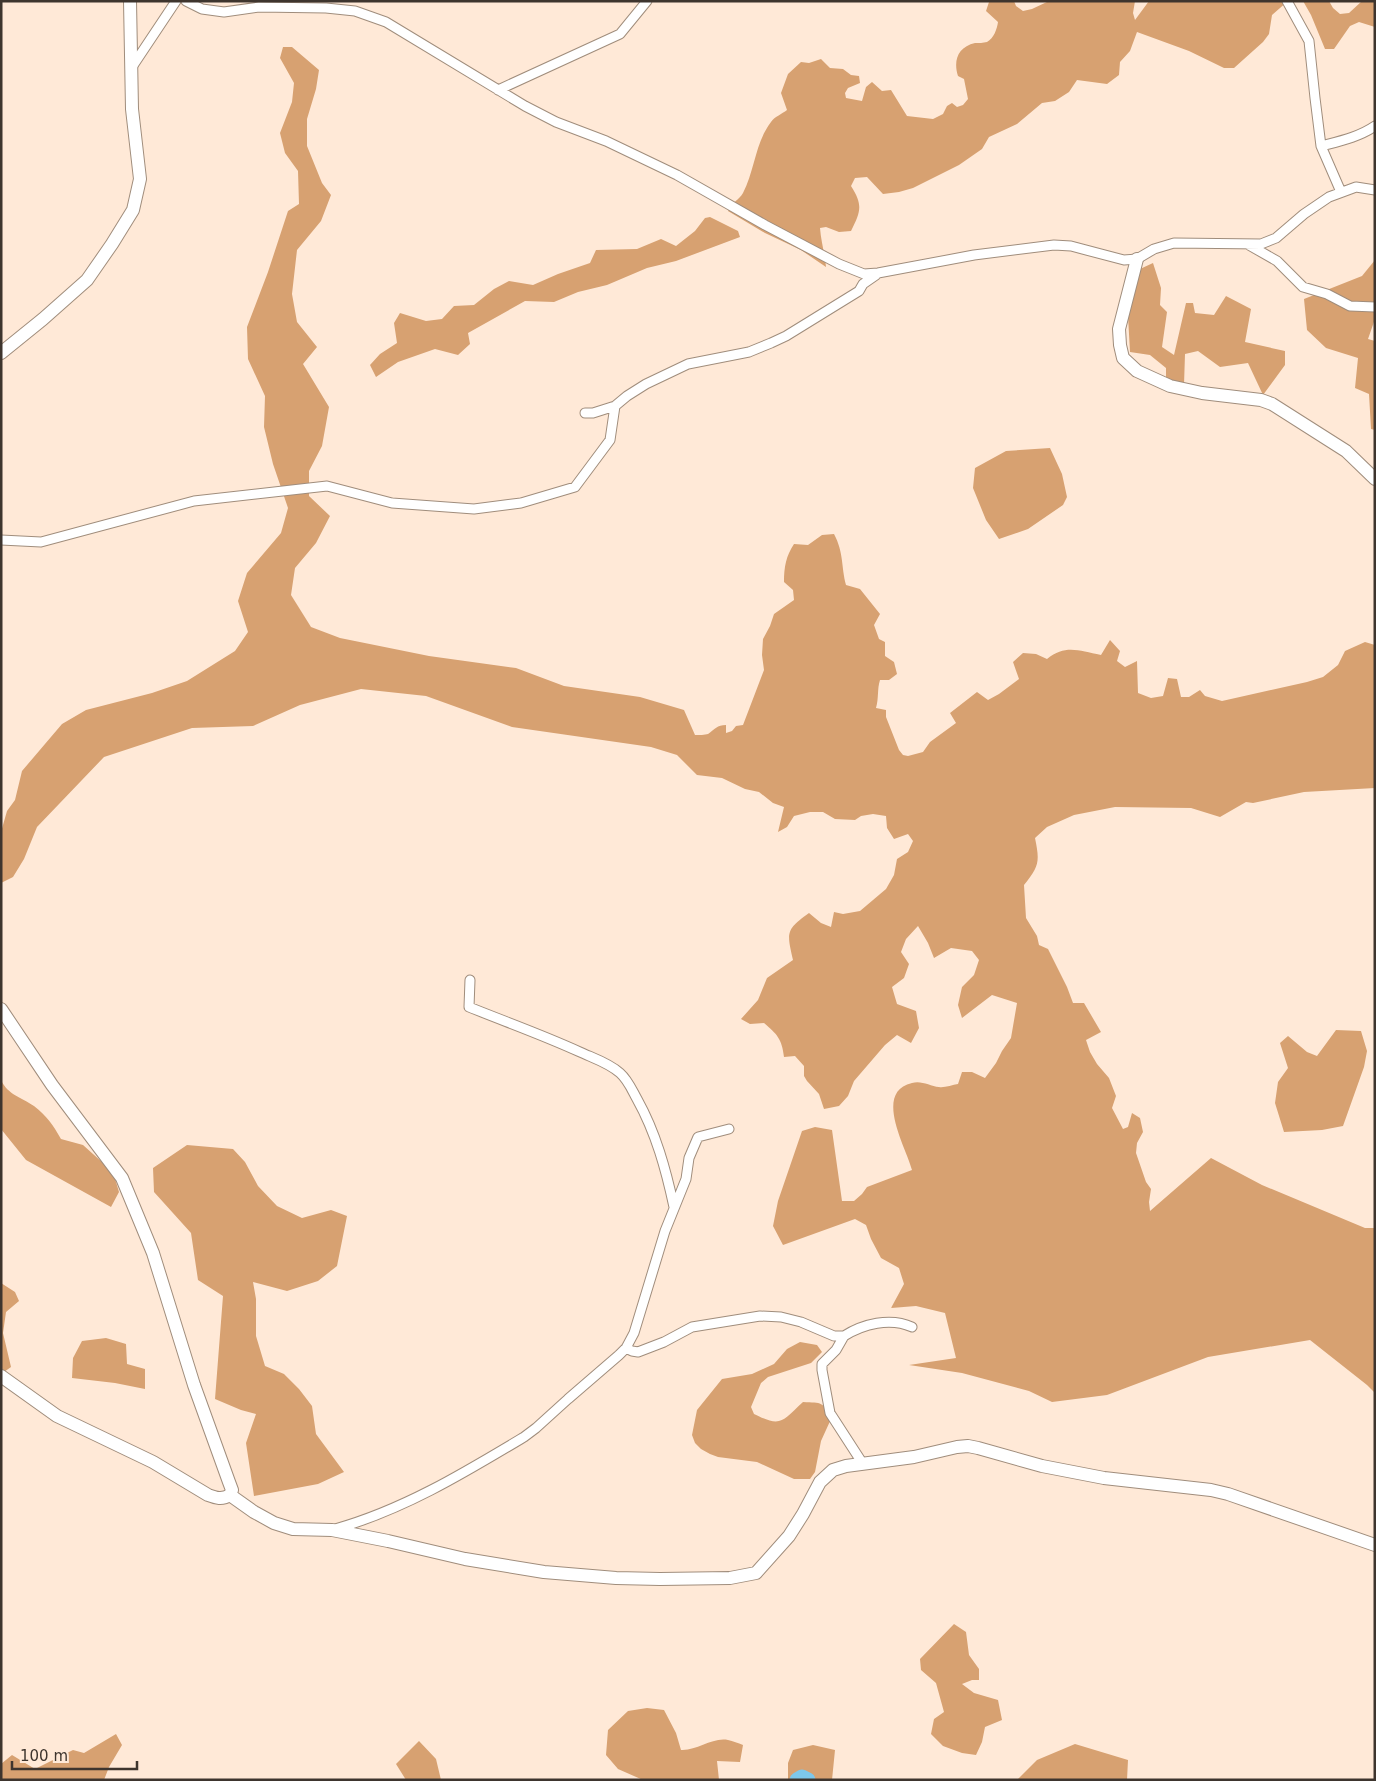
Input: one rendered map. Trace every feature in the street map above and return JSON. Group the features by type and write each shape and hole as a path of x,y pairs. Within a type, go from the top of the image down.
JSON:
{"street":[{"path":"1,353 43,320 87,280 133,210 140,179 132,109 130,1"},
{"path":"132,67 176,1"},
{"path":"186,1 202,9 224,12 259,7 326,8 355,11 386,22 525,106 556,122 606,141 676,175 839,264 864,274 974,255 1054,245 1071,246 1116,259 1137,259 1154,249 1174,243 1261,244 1276,238 1316,205 1341,192 1356,187 1375,190"},
{"path":"498,90 620,34 647,1"},
{"path":"1287,1 1309,42 1321,146 1341,192"},
{"path":"1321,146 1352,138 1375,126"},
{"path":"1247,244 1277,261 1303,287 1327,294 1350,306 1375,307"},
{"path":"1137,259 1119,329 1123,358 1137,371 1170,386 1202,393 1254,399 1272,404 1346,451 1375,479"},
{"path":"584,413 593,413 615,406 646,384 688,364 749,352 786,336 859,291 864,284 878,273"},
{"path":"1,540 41,542 194,501 327,486 392,503 474,509 521,503 574,487 610,440 615,406"},
{"path":"470,980 469,1007 550,1038 609,1065 620,1073 643,1110 658,1146 668,1176 674,1208"},
{"path":"1,1009 52,1085 122,1178 153,1253 194,1385 232,1490 230,1495 225,1498 208,1495 154,1462 57,1416 1,1376"},
{"path":"332,1530 370,1518 434,1490 524,1437 626,1348 634,1333 664,1231 686,1179 689,1158 698,1137 729,1129"},
{"path":"626,1348 638,1352 664,1342 692,1327 755,1317 780,1316 801,1322 834,1336 844,1336 867,1325 894,1322 904,1323 912,1327"},
{"path":"844,1336 836,1350 822,1364 822,1370 830,1413 863,1464"},
{"path":"230,1495 274,1523 293,1529 332,1530 388,1541 465,1560 544,1572 652,1578 744,1576 756,1573 789,1536 826,1474 846,1466 914,1457 945,1449 968,1446 1042,1466 1104,1478 1210,1490 1228,1494 1375,1545"}],"shaded area":[{"path":"1014,1 1016,6 1023,11 1049,1 1135,1 1133,13 1135,20 1149,1 1288,1 1272,15 1269,34 1263,42 1234,68 1224,68 1189,51 1137,32 1130,51 1120,62 1119,75 1107,84 1077,80 1069,92 1055,101 1042,103 1017,124 989,137 982,149 959,165 913,188 883,194 867,177 855,178 851,186 859,203 859,213 851,231 839,232 826,227 820,228 826,267 801,250 765,233 728,211 731,205 743,193 766,130 774,119 787,110 781,93 788,74 801,62 809,63 821,59 830,68 843,69 851,75 859,76 860,83 848,88 845,93 846,98 862,101 866,87 872,82 882,91 891,90 907,116 933,119 943,114 947,106 952,103 957,107 963,105 968,99 964,79 958,76 956,65 958,55 969,45 987,42 993,36 998,22 986,11 989,2"},
{"path":"1303,1 1329,1 1340,14 1349,13 1362,1 1375,1 1375,27 1359,22 1350,26 1334,49 1325,49"},
{"path":"283,47 292,47 319,70 316,89 307,119 307,146 322,183 331,195 321,221 297,250 292,294 297,322 317,347 303,364 329,407 322,446 309,471 309,496 330,516 316,543 295,568 291,595 311,627 340,638 429,656 516,668 564,686 640,697 684,710 695,735 708,734 723,725 726,725 726,733 732,731 736,726 743,725 764,670 762,655 763,639 774,614 794,600 793,590 784,582 784,571 791,548 794,544 808,545 822,535 834,534 841,553 846,585 860,589 880,614 874,625 879,639 885,642 885,656 894,662 897,674 889,680 880,680 876,708 886,710 886,717 899,750 903,755 908,756 923,752 930,742 956,723 950,713 977,692 988,700 1019,679 1013,662 1023,653 1036,654 1047,659 1060,651 1067,650 1101,655 1110,640 1120,651 1117,661 1125,667 1137,661 1138,693 1151,698 1163,696 1168,678 1177,679 1181,697 1189,697 1200,690 1205,696 1222,701 1323,677 1338,665 1345,651 1365,642 1375,645 1375,788 1304,792 1253,803 1246,802 1220,817 1191,808 1115,807 1074,815 1047,827 1035,838 1038,853 1037,863 1033,873 1024,885 1026,918 1037,936 1039,945 1048,949 1073,1003 1084,1003 1101,1032 1086,1040 1097,1064 1109,1078 1116,1096 1112,1108 1123,1129 1128,1127 1132,1113 1140,1118 1143,1132 1137,1143 1136,1153 1146,1182 1151,1189 1150,1211 1211,1158 1262,1185 1365,1228 1375,1228 1375,1393 1310,1340 1208,1357 1107,1395 1052,1402 1029,1391 962,1373 909,1365 956,1358 945,1313 916,1306 891,1308 904,1284 899,1268 881,1258 866,1225 855,1219 783,1245 773,1226 778,1201 802,1131 815,1127 832,1130 842,1201 854,1201 867,1187 912,1170 899,1135 893,1108 895,1097 901,1088 915,1082 941,1087 958,1084 962,1072 972,1072 985,1078 1011,1038 1017,1003 992,995 962,1018 958,1005 962,987 974,975 979,960 972,951 951,948 934,958 918,926 906,939 901,952 909,964 904,978 892,987 897,1004 916,1011 919,1028 911,1043 897,1035 885,1045 854,1081 848,1096 839,1106 824,1109 819,1094 804,1076 804,1066 795,1056 784,1057 780,1041 769,1027 764,1023 750,1024 741,1019 758,1000 767,978 793,960 789,938 792,928 796,924 809,913 821,923 831,927 834,912 843,914 860,911 886,889 894,875 897,859 908,852 913,841 908,834 894,839 887,828 886,816 873,814 861,816 855,820 835,819 823,812 810,812 794,816 787,827 778,832 784,807 773,803 759,792 745,789 722,778 697,775 677,755 651,747 512,727 426,696 361,689 300,705 253,726 192,728 104,757 37,827 24,859 13,877 1,883 1,832 7,811 15,800 22,771 62,724 86,710 152,693 187,681 235,651 248,632 238,601 247,573 281,533 288,508 273,464 264,427 265,396 248,359 247,327 288,211 299,204 298,171 285,153 280,133 292,102 294,83 280,58"},
{"path":"710,217 738,231 740,237 676,261 647,268 607,285 578,292 554,302 525,301 468,333 470,344 458,355 435,349 398,362 376,377 370,365 380,354 397,343 394,323 400,313 426,321 442,319 454,306 474,305 494,289 509,281 533,285 590,263 596,250 637,249 661,239 676,246 695,231 705,218"},
{"path":"1375,260 1375,319 1368,339 1375,341 1375,430 1371,429 1369,394 1355,388 1358,358 1326,348 1307,330 1304,299 1362,276"},
{"path":"1153,263 1161,288 1160,305 1167,312 1162,347 1174,355 1186,303 1193,303 1195,313 1214,315 1226,296 1251,309 1245,342 1285,351 1285,365 1263,395 1248,363 1220,367 1198,351 1185,354 1184,385 1166,383 1166,368 1150,355 1130,352 1127,275"},
{"path":"1050,448 1062,474 1067,497 1063,505 1028,529 999,539 986,520 973,488 975,468 1006,451"},
{"path":"1336,1030 1361,1031 1367,1051 1364,1067 1343,1126 1322,1130 1284,1132 1275,1103 1278,1082 1288,1068 1280,1043 1288,1036 1307,1052 1317,1056"},
{"path":"1,1080 7,1089 43,1113 61,1139 83,1145 113,1172 119,1192 111,1207 26,1160 1,1129"},
{"path":"187,1145 233,1149 245,1162 258,1186 277,1206 302,1218 331,1210 347,1216 337,1266 318,1281 287,1291 253,1282 256,1299 256,1336 265,1366 284,1374 312,1406 316,1434 344,1472 318,1484 254,1496 246,1443 256,1414 215,1399 223,1296 198,1280 191,1233 154,1192 153,1168"},
{"path":"1,1283 15,1292 19,1301 6,1312 3,1333 11,1367 4,1372 1,1370"},
{"path":"106,1338 126,1344 127,1364 145,1369 145,1389 72,1378 73,1358 82,1341"},
{"path":"800,1342 817,1345 822,1352 811,1363 768,1377 761,1383 751,1407 754,1414 771,1421 776,1421 786,1418 803,1402 818,1403 824,1406 831,1419 821,1441 815,1472 810,1479 794,1479 757,1462 718,1457 701,1449 695,1443 692,1435 697,1410 722,1379 752,1374 774,1364 787,1349"},
{"path":"954,1624 966,1632 969,1655 979,1669 979,1680 972,1680 962,1684 974,1693 998,1700 1002,1720 985,1727 982,1742 976,1755 962,1753 943,1746 931,1734 934,1719 944,1712 936,1683 921,1670 920,1659"},
{"path":"647,1708 664,1710 676,1733 681,1750 687,1750 716,1740 728,1740 743,1745 740,1762 717,1761 719,1780 643,1780 618,1769 606,1755 608,1730 628,1711"},
{"path":"116,1734 122,1745 104,1780 1,1780 1,1764 12,1755 35,1769 73,1750 84,1753"},
{"path":"419,1741 436,1759 441,1780 406,1780 396,1764"},
{"path":"1075,1744 1128,1760 1127,1780 1017,1780 1037,1760"},
{"path":"813,1745 835,1750 832,1780 788,1780 788,1763 793,1750"}],"waterway":[{"path":"797,1780 802,1777 808,1780"}]}
